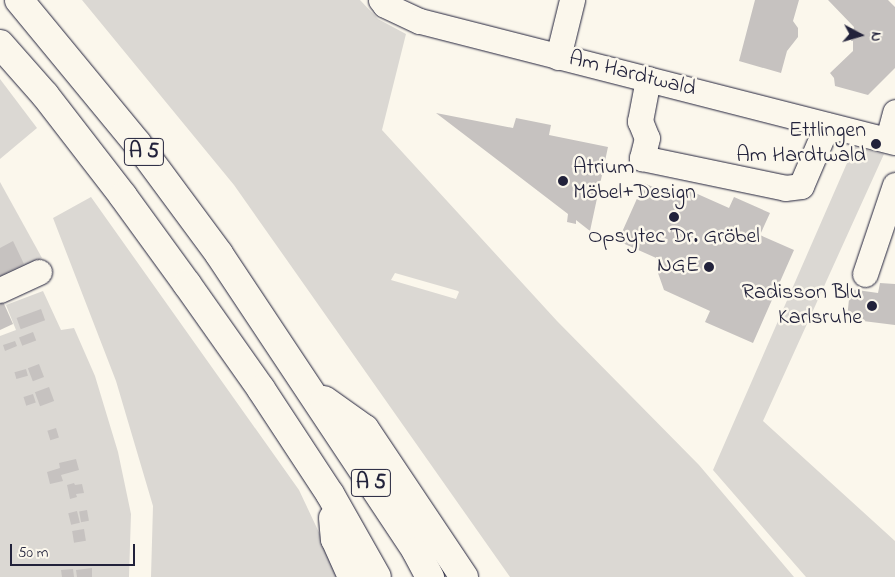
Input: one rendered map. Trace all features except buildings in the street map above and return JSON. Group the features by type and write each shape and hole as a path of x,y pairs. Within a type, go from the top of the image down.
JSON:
{"highway":[{"name":"A 5","path":"19,0 137,143 219,254 416,551 430,577"},
{"name":"A 5","path":"0,44 45,95 124,196 255,381 330,494 377,577"},
{"name":"A 5","path":"311,391 365,429 464,577"},
{"path":"330,494 335,539 352,577"}],"street":[{"name":"Am Hardtwald","path":"381,0 385,5 420,21 891,140 895,112"},
{"path":"558,57 572,3"},
{"path":"648,79 640,121 647,138 642,158 785,188 801,186 827,125"},
{"path":"865,274 895,184"},
{"path":"0,290 39,272"}],"shaded area":[{"path":"82,0 360,0 378,19 406,34 382,130 557,321 699,465 794,577 510,577 234,185","holes":["395,273 458,291 456,299 391,280"]},
{"path":"0,79 37,128 0,159"},
{"path":"854,147 884,154 763,421 895,541 895,577 806,577 713,470"},
{"path":"0,182 42,258 0,279"},
{"path":"91,197 299,490 340,577 151,577 153,506 116,381 53,218"},
{"path":"43,291 61,330 74,328 95,376 118,452 131,514 129,577 0,577 0,336 16,330 6,305"}],"place":[{"name":"Ettlingen Am Hardtwald","path":"876,144"},
{"name":"Atrium Möbel+Design","path":"563,181"},
{"name":"Opsytec Dr. Gröbel","path":"674,217"},
{"name":"NGE","path":"709,267"},
{"name":"Radisson Blu Karlsruhe","path":"872,306"}]}
